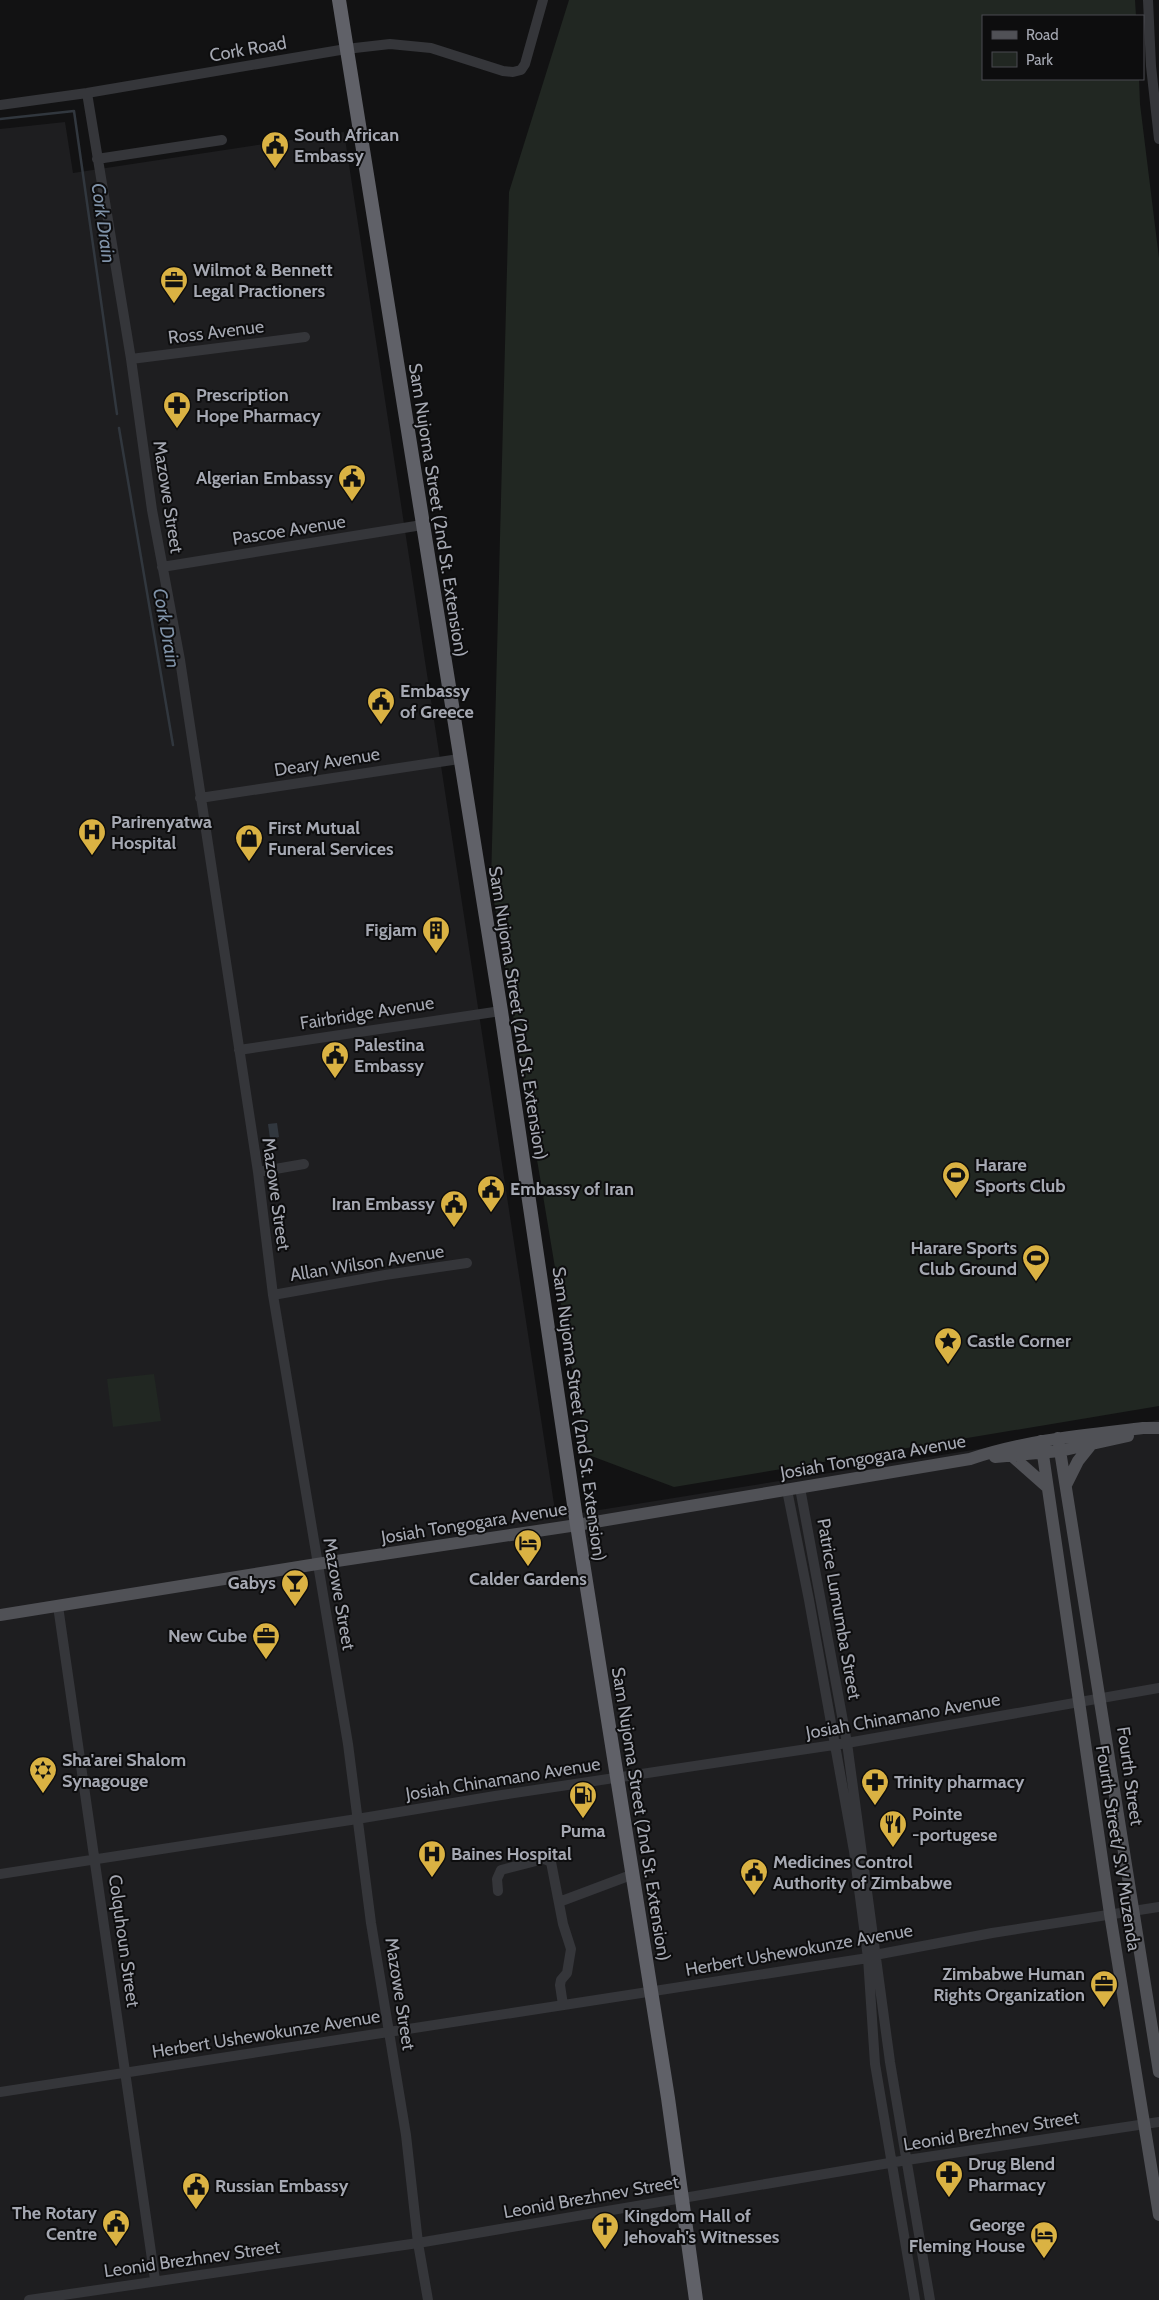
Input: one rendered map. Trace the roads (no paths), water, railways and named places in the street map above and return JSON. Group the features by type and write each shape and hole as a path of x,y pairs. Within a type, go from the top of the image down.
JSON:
{"highway":[{"name":"Sam Nujoma Street (2nd St. Extension)","path":"339,0 459,759 501,1010 615,1778 668,2098 696,2300"}],"main road":[{"path":"970,1459 1012,1456 1042,1447 1143,1428 1159,1428"},
{"path":"1059,1445 1090,1446 1159,1428"},
{"name":"Fourth Street","path":"1059,1445 1101,1698 1132,1911 1159,2072"},
{"path":"1066,1485 1078,1461 1090,1446"},
{"name":"Josiah Tongogara Avenue","path":"0,1615 317,1564 577,1526 970,1459 998,1449 1042,1447"},
{"path":"1042,1447 1046,1486"},
{"path":"1012,1456 1046,1486"},
{"name":"Fourth Street/ S.V Muzenda","path":"1046,1486 1110,1914 1159,2215"}],"street":[{"name":"Cork Road","path":"0,105 87,93 346,49 405,44 454,54 499,70 513,72 521,70 530,48 543,0"},
{"path":"1148,0 1151,66 1159,139"},
{"name":"Mazowe Street","path":"87,93 131,359 162,567 180,660 258,1172 273,1295 348,1744 371,1923 406,2135 418,2243 428,2300"},
{"path":"97,159 222,140"},
{"name":"Ross Avenue","path":"131,359 305,337"},
{"name":"Pascoe Avenue","path":"162,567 422,525"},
{"name":"Deary Avenue","path":"200,798 459,759"},
{"name":"Fairbridge Avenue","path":"239,1050 501,1010"},
{"path":"258,1172 304,1164"},
{"name":"Allan Wilson Avenue","path":"273,1295 466,1263"},
{"name":"Patrice Lumumba Street","path":"800,1488 847,1743 871,1957 875,2064 914,2300"},
{"name":"Patrice Lumumba Street","path":"787,1490 836,1745 930,2300"},
{"name":"Colquhoun Street","path":"58,1606 156,2280"},
{"name":"Josiah Chinamano Avenue","path":"0,1874 836,1745 1159,1688"},
{"path":"498,1891 497,1879 501,1870 544,1859 551,1862 571,1949 567,1973 561,1980 560,1985 563,2005"},
{"path":"559,1902 631,1875"},
{"name":"Herbert Ushewokunze Avenue","path":"0,2092 871,1957 992,1932 1159,1906"},
{"name":"Leonid Brezhnev Street","path":"29,2300 418,2243 907,2160 1159,2122"}],"waterway":[{"name":"Cork Drain","path":"0,119 74,111 117,414"},
{"name":"Cork Drain","path":"119,428 173,745"}],"place":[{"name":"South African Embassy","path":"275,169"},
{"name":"Wilmot & Bennett Legal Practioners","path":"174,304"},
{"name":"Prescription Hope Pharmacy","path":"177,429"},
{"name":"Algerian Embassy","path":"352,502"},
{"name":"Embassy of Greece","path":"381,725"},
{"name":"Parirenyatwa Hospital","path":"92,856"},
{"name":"First Mutual Funeral Services","path":"249,862"},
{"name":"Figjam","path":"436,954"},
{"name":"Palestina Embassy","path":"335,1079"},
{"name":"Harare Sports Club","path":"956,1199"},
{"name":"Embassy of Iran","path":"491,1213"},
{"name":"Iran Embassy","path":"454,1228"},
{"name":"Harare Sports Club Ground","path":"1036,1282"},
{"name":"Castle Corner","path":"948,1365"},
{"name":"Calder Gardens","path":"528,1567"},
{"name":"Gabys","path":"295,1607"},
{"name":"New Cube","path":"266,1660"},
{"name":"Sha'arei Shalom Synagouge","path":"43,1794"},
{"name":"Trinity pharmacy","path":"875,1806"},
{"name":"Puma","path":"583,1819"},
{"name":"Pointe -portugese","path":"893,1848"},
{"name":"Baines Hospital","path":"432,1878"},
{"name":"Medicines Control Authority of Zimbabwe","path":"754,1896"},
{"name":"Zimbabwe Human Rights Organization","path":"1104,2008"},
{"name":"Drug Blend Pharmacy","path":"949,2198"},
{"name":"Russian Embassy","path":"196,2210"},
{"name":"The Rotary Centre","path":"116,2247"},
{"name":"Kingdom Hall of Jehovah's Witnesses","path":"605,2250"},
{"name":"George Fleming House","path":"1044,2259"}]}
